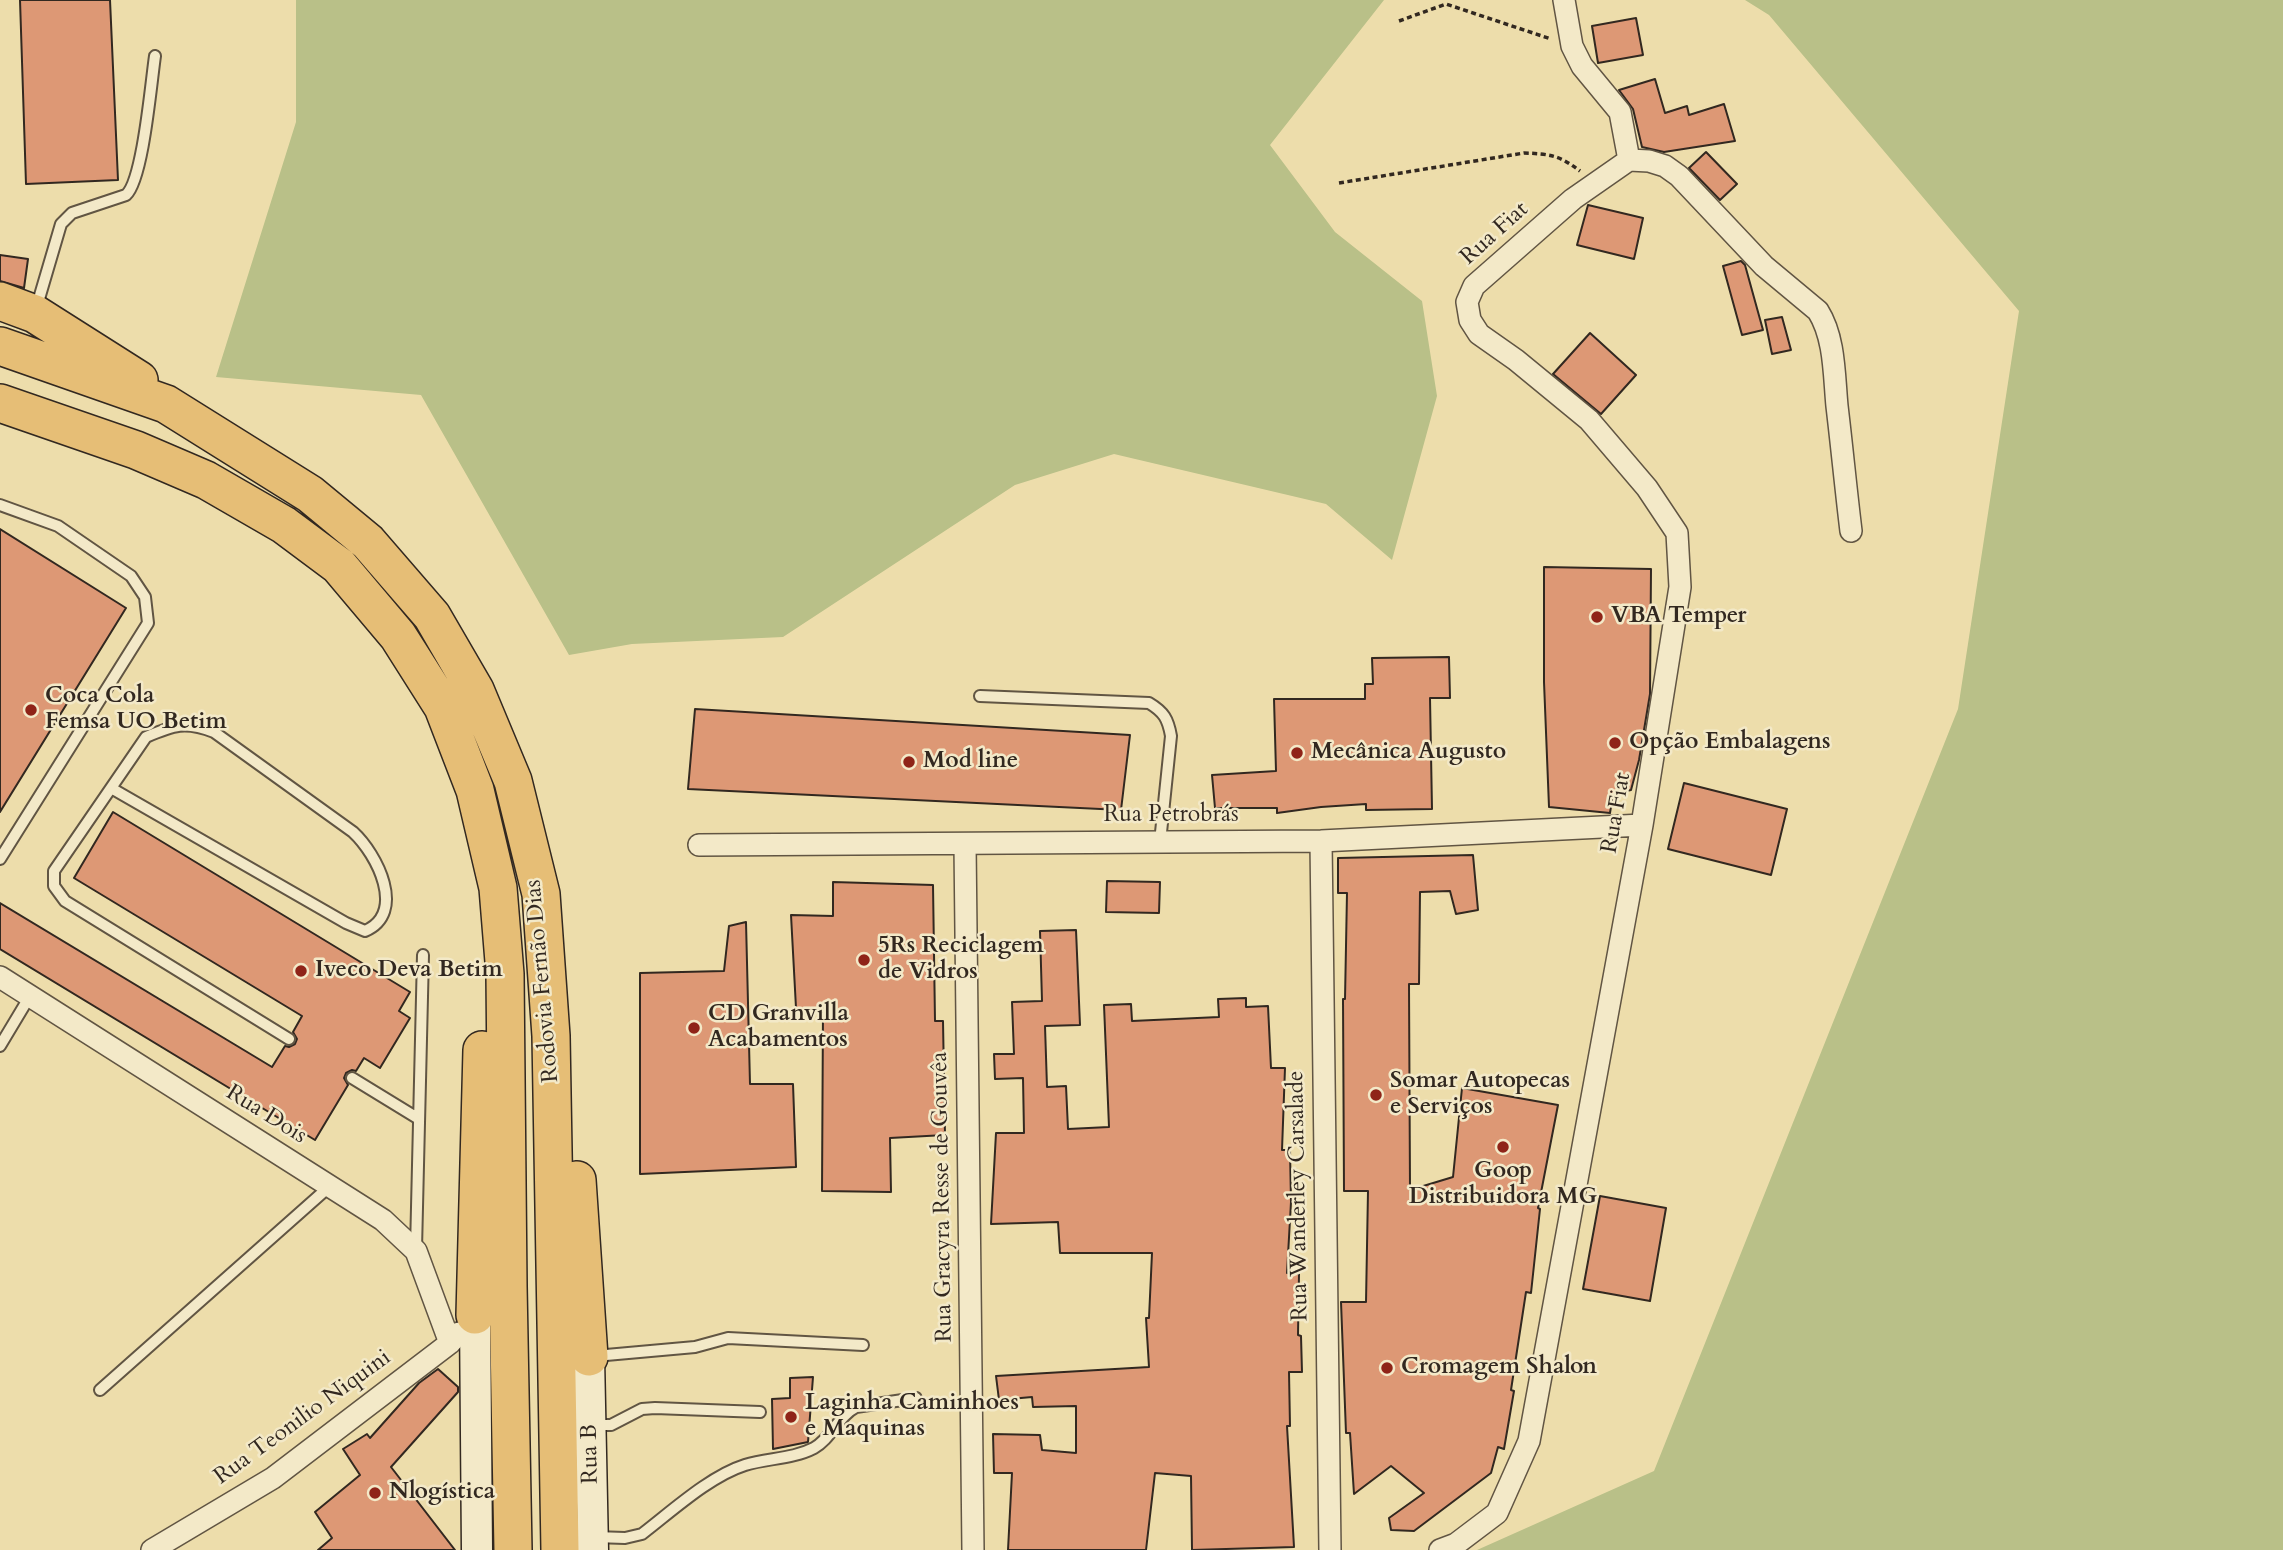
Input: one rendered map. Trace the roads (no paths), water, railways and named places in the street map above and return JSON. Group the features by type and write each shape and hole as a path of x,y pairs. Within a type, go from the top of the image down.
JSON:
{"highway":[{"path":"0,301 35,314 136,377 166,404"},
{"name":"Rodovia Fernão Dias","path":"0,346 166,404 310,494 369,542 432,616 475,690 513,781 541,894 582,1546"},
{"name":"Rodovia Fernão Dias","path":"0,403 136,450 206,480 284,525 339,566 398,636 443,707 475,790 498,888 505,974 513,1550"},
{"path":"475,1315 482,1021 505,974"},
{"path":"551,1036 577,1180 589,1357"}],"street":[{"path":"1564,0 1573,46 1583,66 1620,112 1629,160 1649,161 1665,166 1679,176 1763,266 1818,311 1822,318 1827,328 1832,362 1851,531"},
{"name":"Rua Fiat","path":"1440,1550 1456,1544 1497,1513 1529,1441 1643,825 1680,587 1677,533 1647,488 1589,421 1516,360 1479,334 1470,320 1467,302 1475,286 1573,199 1629,160"},
{"name":"Rua Petrobrás","path":"699,845 1321,841 1643,825"},
{"name":"Rua Wanderley Carsalade","path":"1321,841 1330,1550"},
{"name":"Rua Gracyra Resse de Gouvêa","path":"965,844 973,1550"},
{"name":"Rua Dois","path":"0,977 383,1220 416,1251 450,1343"},
{"path":"475,1315 477,1550"},
{"name":"Rua Teonilio Niquini","path":"152,1550 273,1478 450,1343 475,1315"},
{"name":"Rua B","path":"582,1546 590,1425 589,1357"}],"lane":[{"path":"35,314 61,224 72,213 131,191 139,166 155,56"},
{"path":"0,505 58,526 131,576 145,597 148,623 0,859"},
{"path":"980,696 1149,704 1162,711 1171,736 1160,842"},
{"path":"111,788 346,923 365,931 375,927 384,915 387,892 368,849 361,840 214,732 193,724 169,727 146,737 54,871 54,886 65,901 289,1039"},
{"path":"416,1251 423,955"},
{"path":"0,1046 30,996"},
{"path":"352,1078 419,1119"},
{"path":"100,1390 330,1186"},
{"path":"589,1357 695,1347 728,1338 863,1345"},
{"path":"582,1546 642,1534 728,1471 801,1453 819,1445 849,1411 856,1407 916,1398"},
{"path":"590,1425 611,1425 642,1409 655,1408 760,1412"}],"place":[{"name":"VBA Temper","path":"1597,617"},
{"name":"Coca Cola Femsa UO Betim","path":"31,710"},
{"name":"Opção Embalagens","path":"1615,743"},
{"name":"Mecânica Augusto","path":"1297,753"},
{"name":"Mod line","path":"909,762"},
{"name":"5Rs Reciclagem de Vidros","path":"864,960"},
{"name":"Iveco Deva Betim","path":"301,971"},
{"name":"CD Granvilla Acabamentos","path":"694,1028"},
{"name":"Somar Autopecas e Serviços","path":"1376,1095"},
{"name":"Goop Distribuidora MG","path":"1503,1147"},
{"name":"Cromagem Shalon","path":"1387,1368"},
{"name":"Laginha Caminhoes e Maquinas","path":"791,1417"},
{"name":"Nlogística","path":"375,1493"}]}
